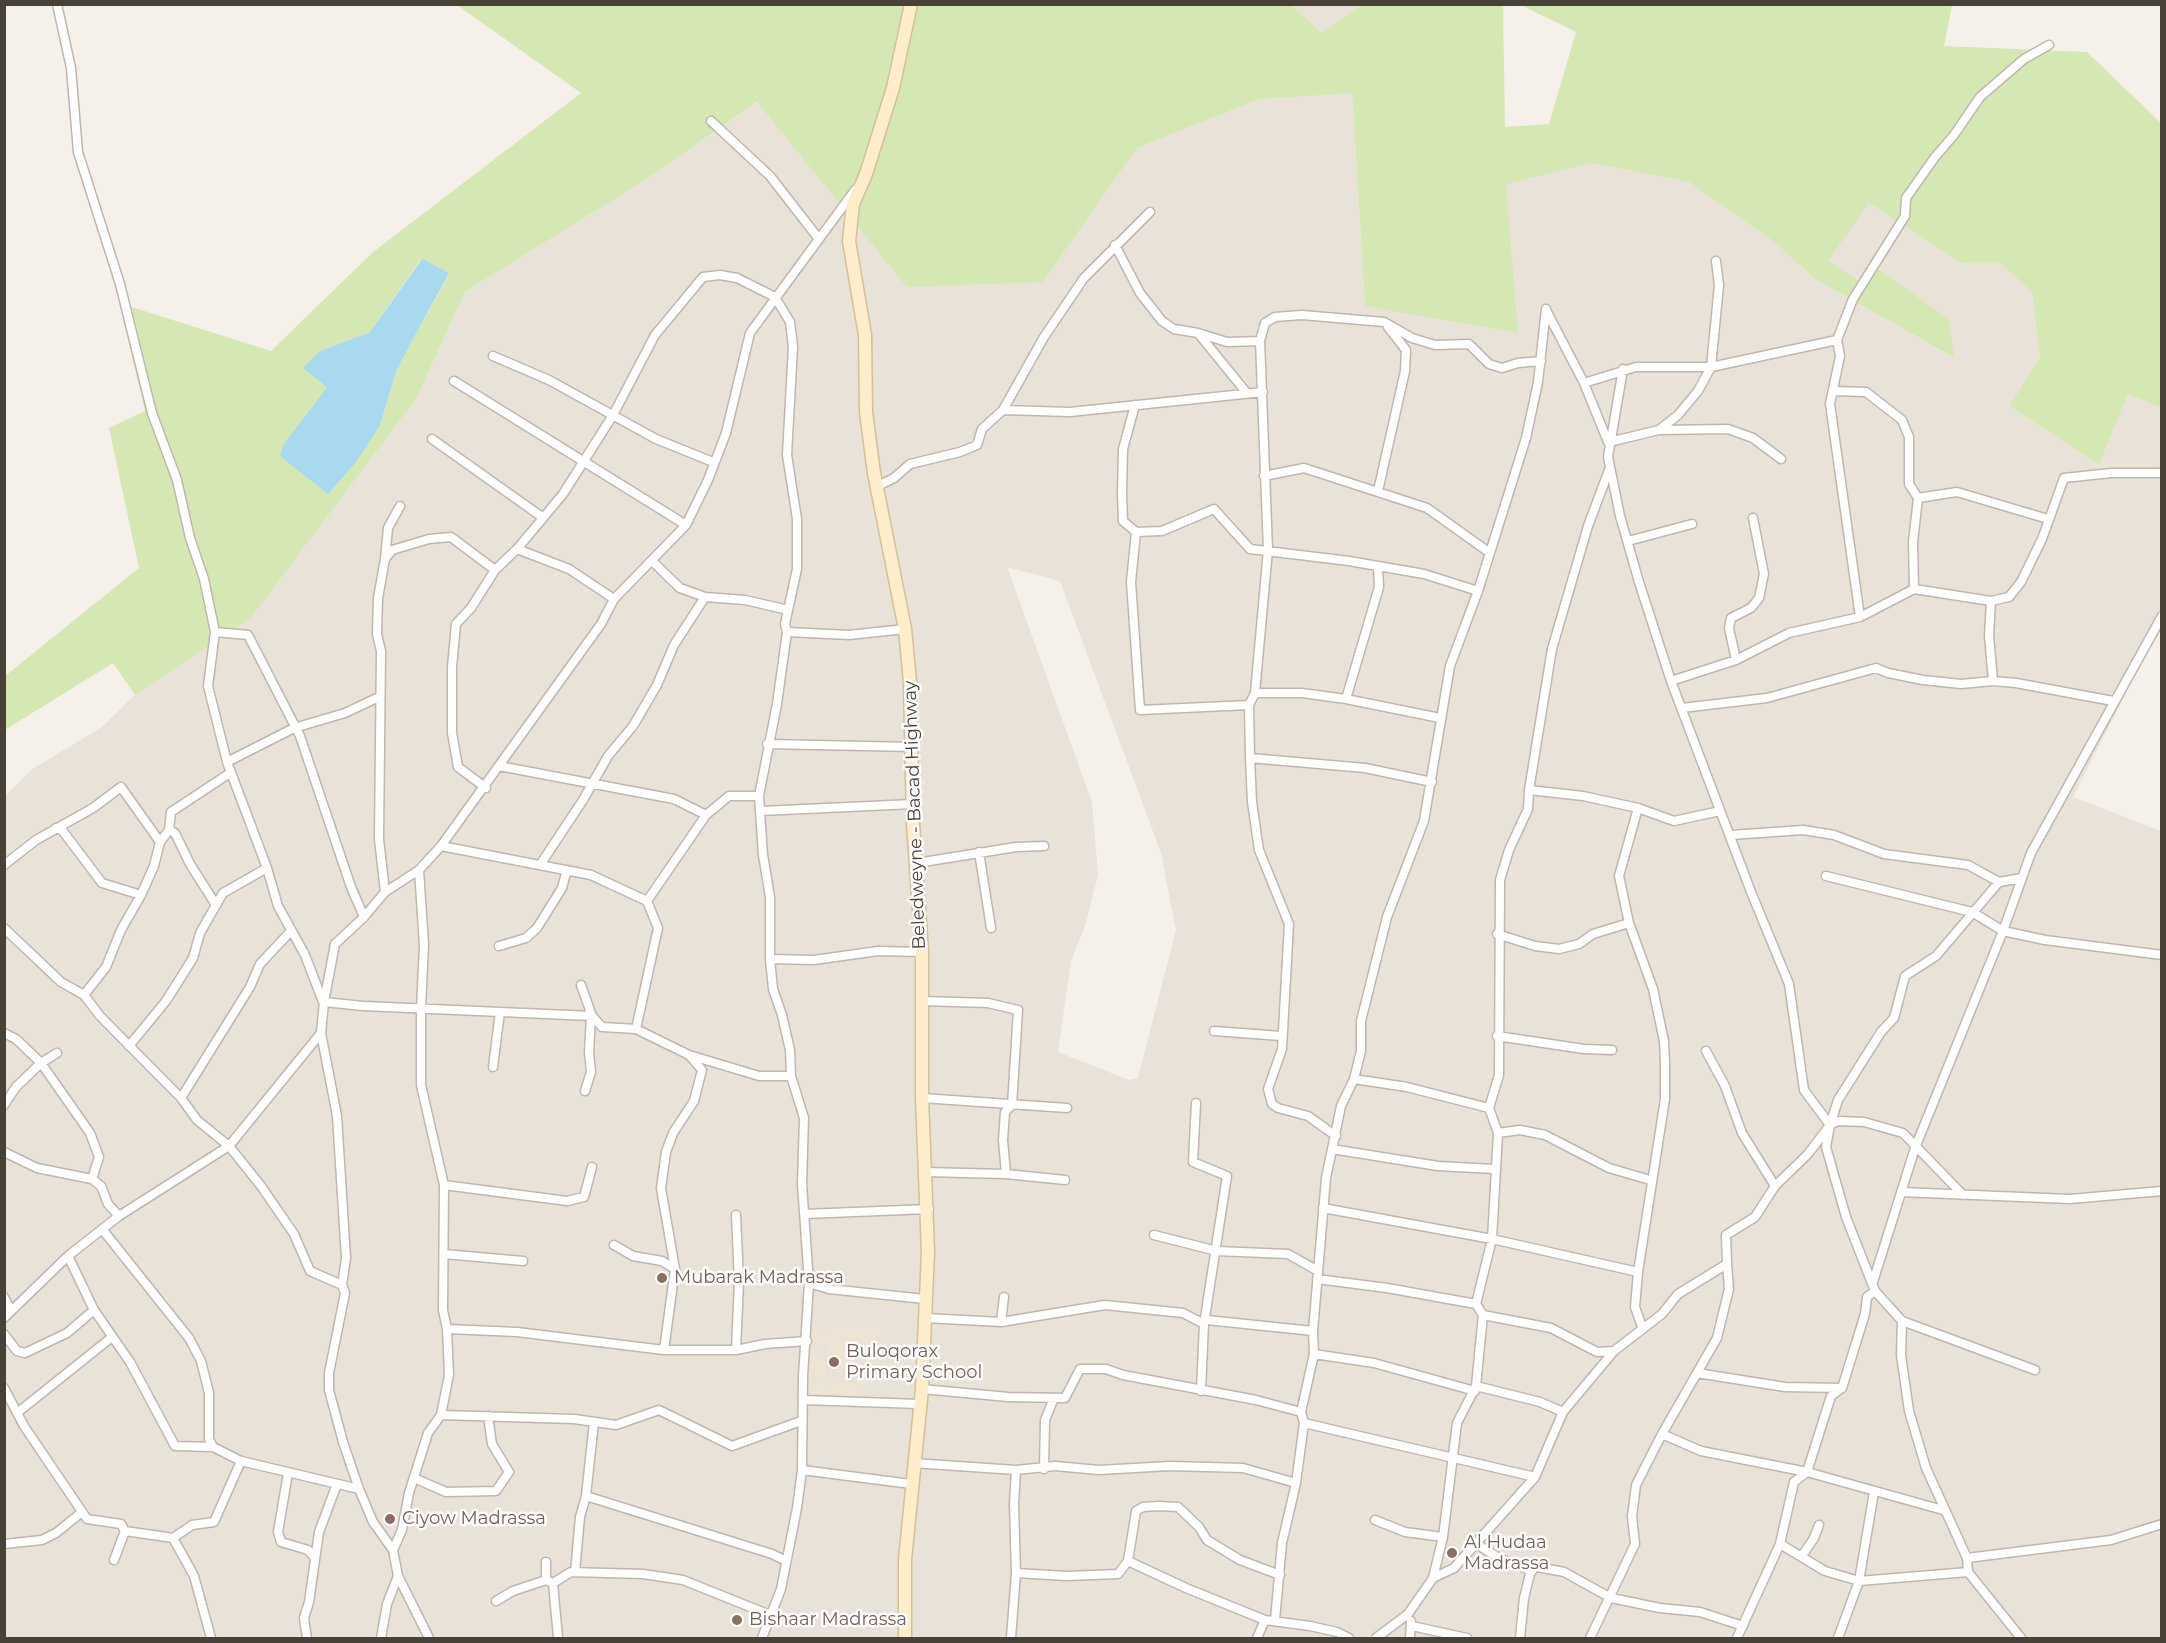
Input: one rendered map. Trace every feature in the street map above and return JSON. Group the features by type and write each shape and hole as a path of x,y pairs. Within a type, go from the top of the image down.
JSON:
{"street":[{"path":"57,4 71,68 78,152 120,284 152,413 177,480 215,632 208,686 227,762 267,868 278,906 290,932 305,955 324,1002"},
{"name":"Beledweyne - Bacad Highway","path":"905,1638 905,1560 911,1519 911,1484 922,1389 926,1318 928,1209 924,1172 922,1098 922,952 905,629 876,488 866,412 865,335 849,241 853,204 866,174 895,79 911,4"},
{"path":"1860,617 1830,404 1840,356 1837,340 1853,299 1905,216 1906,198 1935,157 1954,135 1980,97 2024,58 2049,45"},
{"path":"711,121 770,176 819,239"},
{"path":"429,1638 398,1576 393,1550 373,1522 359,1489 343,1442 330,1390 329,1373 345,1293 342,1285 346,1258 337,1116 321,1033 324,1002 335,944 364,917 385,892 419,870 441,846 486,788 602,624 614,599 686,525 726,433 750,333 866,174"},
{"path":"876,488 894,478 910,464 960,452 977,445 982,429 1003,410 1044,337 1084,278 1150,212"},
{"path":"1115,245 1140,293 1162,321 1174,329 1198,333 1227,342 1260,341"},
{"path":"1659,430 1678,415 1698,391 1711,367 1719,285 1716,261"},
{"path":"486,788 458,767 452,733 452,667 456,624 471,608 495,570 517,549 563,494 614,415 655,335 703,277 720,275 737,278 775,297 790,322 793,347 787,455 797,519 797,569 785,624 787,632 759,796 763,855 770,897 770,959 773,989 790,1050 791,1076 804,1119 802,1184 809,1283 801,1421 802,1470 797,1508 781,1589 762,1638"},
{"path":"1275,1620 1282,1543 1296,1483 1304,1423 1301,1412 1314,1354 1313,1331 1326,1178 1341,1106 1354,1079 1361,1051 1361,1021 1387,916 1425,821 1449,666 1478,591 1527,438 1541,361 1546,309 1584,383 1608,442"},
{"path":"1336,1136 1308,1116 1278,1108 1272,1104 1268,1089 1282,1049 1281,1036 1287,993 1289,924 1259,850 1252,802 1250,705 1255,693 1268,550 1260,341 1265,323 1275,317 1302,315 1384,322 1412,339 1436,345 1470,344 1489,364 1502,368 1518,363 1541,361"},
{"path":"1378,491 1405,371 1406,350 1384,322"},
{"path":"1198,333 1246,392"},
{"path":"1584,383 1623,369 1711,367 1837,340"},
{"path":"493,357 549,380 656,439 713,462"},
{"path":"1623,369 1608,442 1609,470 1628,541 1671,681 1751,892 1789,984 1804,1090 1830,1125"},
{"path":"454,381 686,525"},
{"path":"1834,391 1866,392 1902,420 1909,437 1909,484 1918,498 1913,542 1914,589"},
{"path":"1003,410 1070,412 1263,392"},
{"path":"1135,405 1123,449 1122,494 1123,521 1136,532 1162,531 1214,509 1250,549 1424,574 1478,591"},
{"path":"1608,442 1659,430 1728,429 1753,438 1780,459"},
{"path":"432,440 542,517"},
{"path":"1264,476 1304,468 1378,491 1427,508 1490,554"},
{"path":"1376,1638 1408,1614 1433,1578 1443,1537 1458,1423 1476,1389 1483,1315 1476,1304 1492,1239 1494,1169 1498,1133 1489,1108 1498,1075 1497,934 1500,880 1509,850 1528,809 1529,790 1552,649 1588,526 1609,470"},
{"path":"1671,681 1736,660 1789,633 1860,617 1914,589 1991,601 2009,597 2021,582 2064,478 2111,473 2162,473"},
{"path":"1918,498 1957,492 2048,519"},
{"path":"385,892 379,838 378,598 388,528 399,506"},
{"path":"1736,660 1729,628 1731,618 1751,608 1759,598 1764,574 1754,518"},
{"path":"1628,541 1692,524"},
{"path":"1136,532 1131,582 1140,710 1250,705"},
{"path":"385,559 392,550 429,539 451,537 495,570"},
{"path":"517,549 569,569 614,599"},
{"path":"652,561 680,588 705,597 745,600 788,610"},
{"path":"1346,699 1379,587 1378,568"},
{"path":"540,865 608,756 633,726 657,685 674,645 705,597"},
{"path":"1991,601 1989,636 1993,681"},
{"path":"1737,1638 1780,1544 1794,1482 1807,1472 1831,1396 1842,1388 1865,1314 1867,1297 1874,1287 1915,1148 2003,931 2031,853 2162,616"},
{"path":"787,632 849,635 905,629"},
{"path":"215,632 248,635 294,728 314,776 351,887 364,917"},
{"path":"1682,708 1767,698 1876,668 1888,674 1961,684 1993,681 2113,701"},
{"path":"1255,693 1302,693 1346,699 1440,718"},
{"path":"227,762 294,728 345,713 379,697"},
{"path":"767,744 913,747"},
{"path":"1250,758 1365,768 1432,782"},
{"path":"500,766 674,799 706,815"},
{"path":"84,995 106,967 121,930 141,894 154,866 160,842 169,830 171,812 230,773"},
{"path":"4,865 56,828 93,808 121,787 160,842"},
{"path":"1529,790 1583,796 1638,808 1674,821 1720,810"},
{"path":"647,901 706,815 729,796 759,796"},
{"path":"761,811 913,804"},
{"path":"1638,808 1619,876 1629,923 1653,989 1664,1041 1665,1099 1650,1180 1638,1272 1635,1307 1642,1327"},
{"path":"56,828 62,830 102,883 141,894"},
{"path":"169,830 175,833 190,864 216,905"},
{"path":"1731,835 1803,830 1834,835 1884,854 1968,865 1999,882"},
{"path":"441,846 567,870 614,883 647,901 658,928 636,1029"},
{"path":"917,863 1016,847 1044,846"},
{"path":"979,852 987,890 991,928"},
{"path":"129,1046 150,1023 188,967 200,933 223,893 267,868"},
{"path":"393,1550 402,1530 409,1493 428,1433 441,1415 449,1374 447,1329 443,1310 444,1185 421,1085 424,945 419,870"},
{"path":"500,946 526,938 537,928 562,888 567,870"},
{"path":"1826,876 1972,912 2003,931 2045,940 2162,955"},
{"path":"2022,878 1999,882 1936,956 1905,976 1894,1018 1881,1032 1838,1100 1826,1147 1846,1217 1874,1287 1902,1321 2035,1370"},
{"path":"1497,934 1535,946 1559,949 1579,944 1593,934 1629,923"},
{"path":"4,928 61,982 84,995 129,1046 181,1098 197,1120 229,1146 261,1186 294,1234 310,1271 342,1285"},
{"path":"181,1098 250,987 260,964 290,932"},
{"path":"770,959 814,960 878,951 922,952"},
{"path":"581,985 592,1016 602,1027 636,1029 689,1055 759,1076 791,1076"},
{"path":"921,1001 988,1003 1018,1010 1012,1105 1005,1112 1003,1140 1006,1174"},
{"path":"324,1002 592,1016"},
{"path":"493,1066 500,1012"},
{"path":"585,1091 591,1072 589,1053 592,1016"},
{"path":"1214,1031 1281,1036"},
{"path":"4,1033 16,1039 41,1063 90,1133 99,1157 92,1179"},
{"path":"4,1318 68,1256 118,1216 229,1146 321,1033"},
{"path":"1497,1036 1584,1049 1612,1050"},
{"path":"1706,1051 1725,1086 1742,1132 1775,1186"},
{"path":"4,1105 16,1087 41,1063 57,1053"},
{"path":"664,1350 675,1269 661,1188 666,1152 673,1133 694,1101 702,1070 689,1055"},
{"path":"1354,1079 1407,1088 1489,1108"},
{"path":"922,1098 1067,1108"},
{"path":"1196,1103 1193,1162 1227,1176 1206,1322 1201,1391"},
{"path":"1590,1638 1635,1544 1632,1516 1636,1485 1662,1434 1717,1338 1729,1289 1726,1235 1755,1217 1775,1186 1808,1154 1830,1125 1838,1121 1864,1122 1903,1133 1915,1148 1964,1195"},
{"path":"1498,1133 1520,1130 1545,1135 1609,1167 1650,1180"},
{"path":"1332,1149 1438,1167 1494,1169"},
{"path":"4,1152 37,1168 92,1179 101,1186 108,1204 118,1216"},
{"path":"444,1185 567,1201 584,1197 592,1167"},
{"path":"924,1172 1006,1174 1065,1180"},
{"path":"1901,1192 2070,1199 2162,1191"},
{"path":"1323,1208 1492,1239 1638,1272"},
{"path":"805,1214 928,1209"},
{"path":"736,1215 739,1282 736,1350"},
{"path":"102,1229 189,1338 201,1361 209,1393 209,1439 213,1448"},
{"path":"1154,1234 1217,1251 1288,1254 1318,1275 1476,1304"},
{"path":"614,1245 633,1256 662,1261 675,1269"},
{"path":"444,1254 523,1261"},
{"path":"68,1256 94,1310 130,1362 175,1446 213,1448 241,1461 359,1489"},
{"path":"1433,1578 1454,1568 1535,1477 1563,1412 1614,1351 1642,1327 1662,1314 1678,1294 1727,1264"},
{"path":"809,1283 829,1289 925,1299"},
{"path":"4,1297 11,1311"},
{"path":"1001,1322 1004,1297"},
{"path":"926,1318 1001,1322 1105,1305 1183,1313 1206,1322 1313,1331"},
{"path":"4,1334 17,1351 25,1353 67,1333 94,1310"},
{"path":"1483,1315 1551,1328 1597,1352 1614,1351"},
{"path":"1902,1321 1901,1355 1909,1411 1926,1468 1966,1558 1968,1572 2021,1638"},
{"path":"447,1329 517,1332 664,1350 736,1350 765,1344 807,1341"},
{"path":"17,1413 112,1337"},
{"path":"1314,1354 1374,1363 1476,1389 1540,1402 1563,1412"},
{"path":"922,1389 1008,1397 1065,1398 1080,1369 1106,1369 1123,1375 1265,1402 1301,1412"},
{"path":"1697,1374 1785,1387 1842,1388"},
{"path":"4,1388 17,1413 87,1519 121,1524 125,1531"},
{"path":"1044,1469 1045,1420 1054,1398"},
{"path":"804,1400 920,1404"},
{"path":"441,1415 574,1419 616,1425 629,1422 653,1410 659,1410 732,1446 801,1421"},
{"path":"414,1478 446,1492 496,1491 509,1472 492,1444 489,1416"},
{"path":"575,1572 580,1517 586,1496 594,1422"},
{"path":"1304,1423 1535,1477"},
{"path":"1662,1434 1701,1451 1807,1472 1943,1510"},
{"path":"125,1531 173,1538 192,1525 214,1522 241,1461"},
{"path":"913,1463 1016,1470 1044,1469 1055,1466 1099,1470 1170,1466 1243,1468 1296,1483"},
{"path":"802,1470 911,1484"},
{"path":"1011,1638 1016,1573 1014,1504 1016,1470"},
{"path":"288,1473 278,1532 281,1542 308,1550 315,1558"},
{"path":"308,1638 304,1618 319,1532 338,1484"},
{"path":"1838,1638 1859,1581 1874,1492"},
{"path":"586,1496 772,1554 786,1561"},
{"path":"1016,1573 1049,1576 1118,1574 1128,1561 1136,1511 1143,1507 1178,1507 1199,1527 1208,1540 1240,1560 1280,1575"},
{"path":"4,1544 22,1544 42,1540 56,1533 82,1512"},
{"path":"1375,1520 1405,1532 1443,1537"},
{"path":"1966,1558 2110,1540 2162,1524"},
{"path":"1802,1556 1814,1538 1819,1525"},
{"path":"114,1560 125,1531"},
{"path":"173,1538 194,1576 211,1638"},
{"path":"1475,1543 1499,1558 1532,1571"},
{"path":"1780,1544 1825,1571 1859,1581 1968,1572"},
{"path":"1128,1561 1186,1588 1265,1620 1337,1632 1348,1638"},
{"path":"546,1562 558,1638"},
{"path":"1520,1638 1524,1599 1532,1566 1563,1572 1611,1598 1660,1608 1700,1612 1743,1626"},
{"path":"496,1601 513,1591 549,1582 571,1572 643,1574 683,1581 770,1615"},
{"path":"381,1638 387,1604 398,1576"},
{"path":"1408,1614 1412,1626 1410,1638"},
{"path":"1257,1638 1265,1620"},
{"path":"1412,1626 1467,1638"},
{"path":"1843,1626 1847,1638"}],"shaded area":[{"path":"1290,5 1360,5 1322,33"},
{"path":"1352,92 1365,306 1506,183 1591,163 1689,182 1774,242 1815,279 1953,358 1949,319 1877,268 1863,284 1827,261 1869,203 1961,263 2000,263 2032,292 2040,358 2009,406 2099,465 2128,394 2161,408 2161,624 2073,797 2161,831 2161,1638 5,1638 4,797 34,768 102,727 135,695 251,618 416,399 465,292 647,179 758,102 854,222 1043,282 1137,148 1260,99","holes":["1007,567 1060,581 1161,853 1176,930 1138,1078 1129,1080 1058,1052 1071,961 1085,926 1098,875 1092,802"]},
{"name":"Buloqorax Primary School","path":"880,1328 880,1362 866,1367 861,1395 808,1393 807,1364 812,1329","holes":["815,1343 828,1344 826,1361 814,1359","849,1351 866,1351 866,1364 849,1364","825,1365 839,1365 839,1377 825,1377","841,1368 857,1368 857,1382 841,1382","808,1377 834,1378 834,1385 808,1384"]}],"green space":[{"path":"1290,4 1322,33 1360,5 1503,5 1505,127 1549,124 1576,32 1521,5 1952,5 1944,46 2087,52 2161,123 2161,408 2128,394 2099,465 2009,406 2040,358 2032,292 2000,263 1961,263 1869,203 1828,261 1862,283 1877,268 1949,319 1954,358 1815,279 1774,242 1689,182 1591,163 1506,184 1518,333 1365,306 1352,93 1260,99 1137,148 1043,282 907,287 757,102 647,179 465,292 416,399 251,618 135,695 113,663 5,730 5,676 139,568 109,428 145,411 119,303 271,351 373,252 581,93 457,5","holes":["421,259 449,274 397,369 380,425 305,416 327,387 320,351 370,332"]}],"water":[{"path":"422,259 449,273 397,369 380,425 356,462 328,494 280,456 284,444 327,387 303,368 320,351 370,332"}],"place":[{"name":"Mubarak Madrassa","path":"662,1278"},
{"name":"Buloqorax Primary School","path":"834,1362"},
{"name":"Ciyow Madrassa","path":"390,1519"},
{"name":"Al Hudaa Madrassa","path":"1452,1553"},
{"name":"Bishaar Madrassa","path":"737,1620"}]}
